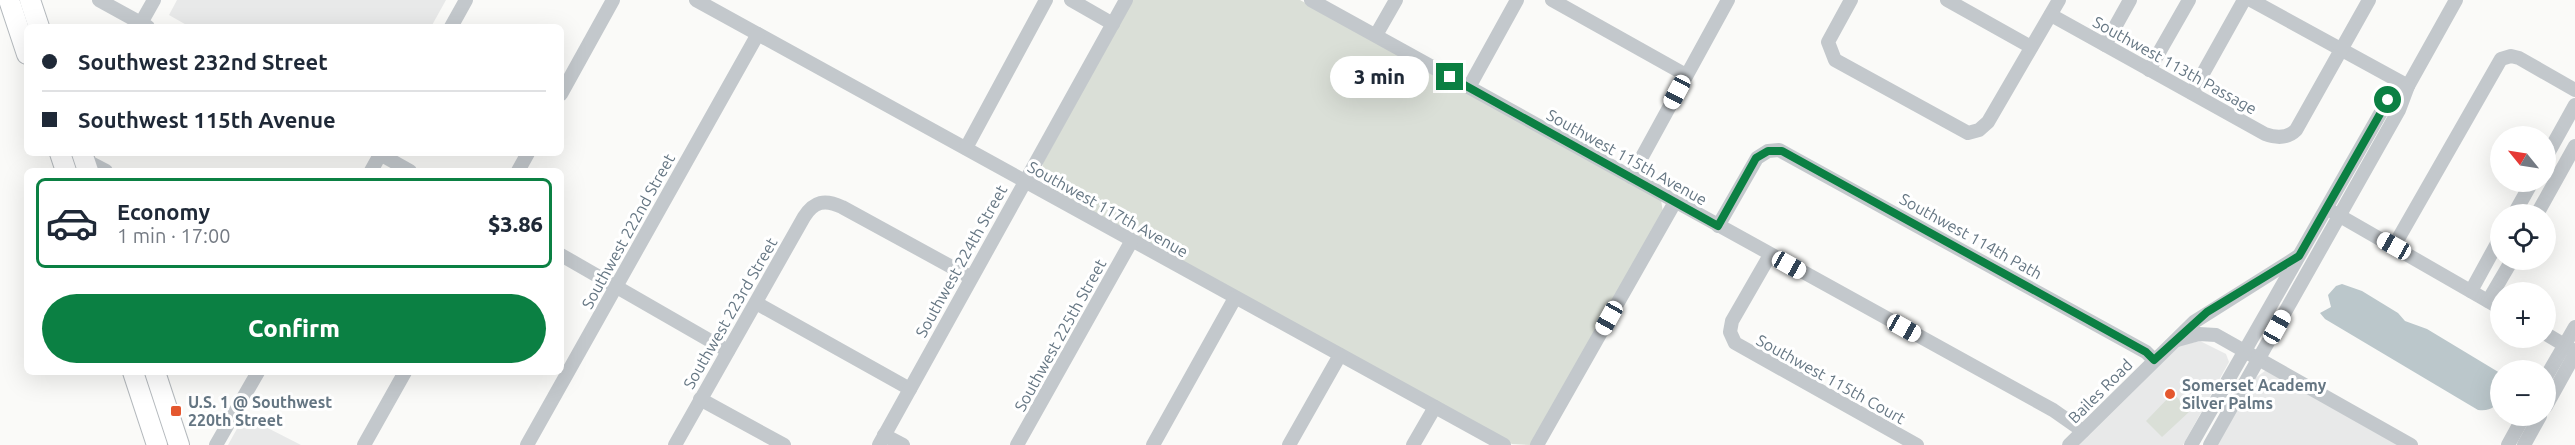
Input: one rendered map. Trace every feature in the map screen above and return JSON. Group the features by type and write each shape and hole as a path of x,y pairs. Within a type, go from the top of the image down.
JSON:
{"highway":[{"path":"9,0 23,36"},
{"path":"32,1 38,24"},
{"path":"134,375 157,445"},
{"path":"143,375 177,444"},
{"path":"156,375 177,444"}],"street":[{"path":"99,0 142,24"},
{"path":"144,24 154,0"},
{"path":"453,24 466,0"},
{"path":"564,89 613,0"},
{"name":"Southwest 117th Avenue","path":"696,0 1026,181 1131,242 1504,445"},
{"path":"966,148 1046,0"},
{"path":"1071,0 1113,24"},
{"name":"Southwest 224th Street","path":"881,440 1126,0"},
{"name":"Southwest 115th Avenue","path":"1311,0 2053,410 2084,431"},
{"path":"1376,35 1396,0"},
{"path":"1469,87 1517,0"},
{"path":"1552,0 1686,75"},
{"path":"1631,177 1728,0"},
{"path":"1851,0 1829,38 1828,45 1833,58 1961,131 1973,132 1986,125 1990,119 2059,0"},
{"path":"1947,0 2031,47"},
{"path":"2105,45 2130,0"},
{"path":"2149,70 2188,0"},
{"path":"2192,93 2244,0"},
{"path":"2251,0 2408,86"},
{"path":"2341,50 2369,0"},
{"path":"2191,445 2299,256 2333,212 2399,110 2408,86 2456,0"},
{"name":"Southwest 113th Passage","path":"2051,15 2265,134 2276,137 2292,133 2299,124 2341,50"},
{"name":"Southwest 222nd Street","path":"527,445 758,34"},
{"path":"2394,246 2499,62 2508,56 2519,58 2575,90"},
{"path":"2556,140 2575,105"},
{"path":"2543,204 2575,146"},
{"name":"Southwest 114th Path","path":"1718,226 1756,158 1768,151 1786,153 2146,352 2154,360"},
{"path":"385,156 405,168"},
{"path":"79,161 98,168"},
{"name":"Southwest 223rd Street","path":"675,445 804,217 820,202 842,207 970,277"},
{"path":"1537,445 1675,202"},
{"path":"2333,212 2490,302"},
{"path":"2210,445 2259,358 2333,212"},
{"name":"Southwest 225th Street","path":"1017,445 1131,242"},
{"name":"Southwest 115th Court","path":"1770,255 1732,321 1730,329 1732,339 1740,348 1917,445"},
{"name":"Bailes Road","path":"2069,445 2194,322 2218,304 2299,256"},
{"path":"2471,291 2490,256"},
{"path":"564,257 728,351"},
{"path":"1153,445 1235,298"},
{"path":"756,303 910,389"},
{"path":"2218,304 2209,320 2210,327 2216,335 2411,445"},
{"path":"2556,384 2571,350 2575,327"},
{"path":"2175,341 2199,334 2216,335"},
{"path":"2556,340 2571,350"},
{"path":"2556,366 2571,350"},
{"path":"1289,445 1340,355"},
{"path":"216,445 256,375"},
{"path":"364,445 403,375"},
{"path":"700,399 784,445"},
{"path":"1413,445 1435,407"},
{"path":"2508,445 2518,426"},
{"path":"2524,445 2534,426"},
{"path":"881,440 903,445"}],"shaded area":[{"path":"177,0 446,0 433,24 185,24 169,15"},
{"path":"1132,0 1300,0 1661,200 1663,212 1537,439 1530,445 1512,444 1058,195 1047,185 1042,174 1043,163"},
{"path":"2342,284 2362,291 2398,313 2405,321 2427,329 2490,367 2490,409 2478,410 2325,319 2320,313 2331,307 2328,295 2336,286"},
{"name":"Somerset Academy Silver Palms","path":"2200,341 2226,354 2229,362 2183,445 2076,445 2178,346"},
{"path":"2265,371 2272,371 2401,445 2217,445 2255,378"},
{"path":"2173,393 2190,411 2162,437 2146,421"},
{"path":"244,416 301,445 228,445"}],"place":[{"name":"Somerset Academy Silver Palms","path":"2170,394"},
{"name":"U.S. 1 @ Southwest 220th Street","path":"176,411"}],"route":[{"path":"1450,77 1718,226 1756,158 1768,151 1782,151 2146,352 2154,360 2207,312 2299,256 2388,100"}]}
